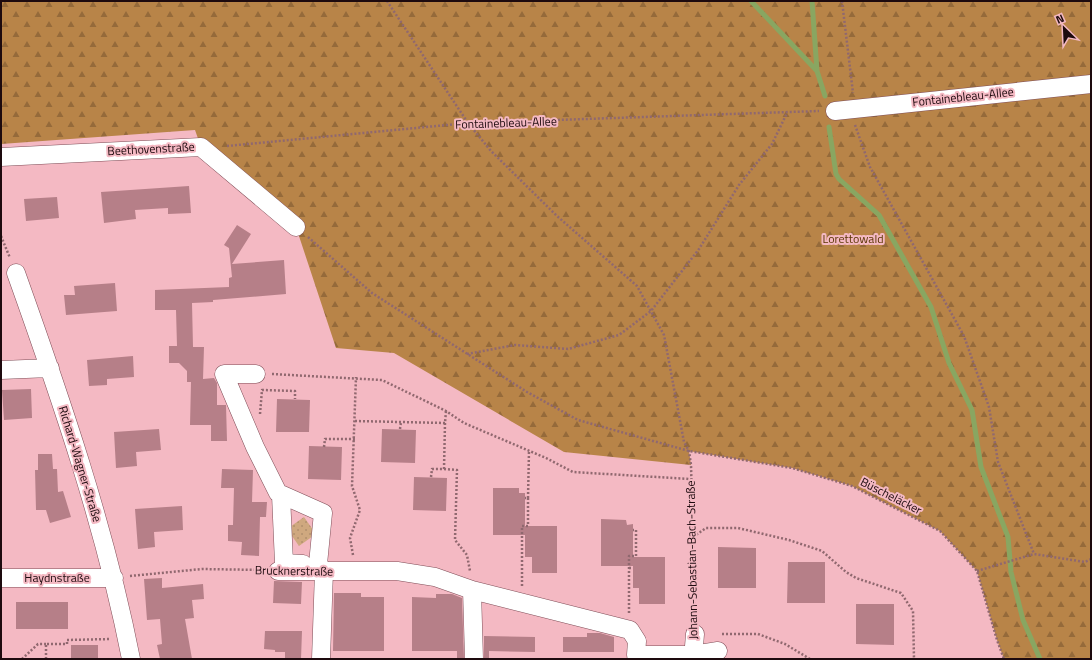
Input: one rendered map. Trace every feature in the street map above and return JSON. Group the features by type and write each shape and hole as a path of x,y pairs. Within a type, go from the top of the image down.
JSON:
{"street":[{"name":"Fontainebleau-Allee","path":"835,111 1091,84"},
{"name":"Beethovenstraße","path":"1,157 201,147 296,226"},
{"name":"Richard-Wagner-Straße","path":"16,273 50,368 93,505 114,578 131,659"},
{"path":"1,370 50,368"},
{"path":"256,374 224,374 255,447 278,493 323,513 321,568 321,659"},
{"path":"281,495 284,563 321,568"},
{"name":"Brucknerstraße","path":"278,571 321,568 396,571 435,577 472,590 630,630"},
{"name":"Haydnstraße","path":"1,578 114,578"},
{"path":"472,590 474,659"},
{"path":"630,630 636,641 636,657 693,657"},
{"name":"Johann-Sebastian-Bach-Straße","path":"695,634 693,657 718,651"}],"path":[{"name":"Johann-Sebastian-Bach-Straße","path":"387,1 468,123 491,151 557,216 637,286 664,335 684,442 689,451 691,465 690,479 695,634"},
{"path":"842,1 855,108 855,128 870,167 964,336 989,407 998,462 1034,554"},
{"name":"Fontainebleau-Allee","path":"201,147 468,123 788,113 811,110"},
{"path":"466,354 515,345 568,349 619,335 651,311 699,249 739,185 772,144 788,113"},
{"name":"Büscheläcker","path":"296,226 372,293 527,392 578,420 689,451 792,468 852,486 940,531 977,571 1004,659"},
{"path":"1,236 16,273"},
{"path":"256,374 356,377 382,380 446,411 464,423 573,472 690,479"},
{"path":"354,570 350,538 360,510 352,486 356,377"},
{"path":"241,414 260,414 262,390 295,391 295,399"},
{"path":"444,469 446,411"},
{"path":"355,421 445,423"},
{"path":"400,422 400,429"},
{"path":"324,447 325,439 354,439"},
{"path":"521,602 524,538 522,526 528,526 526,498 529,451"},
{"path":"431,477 432,469 457,470 455,540 467,555 472,590"},
{"path":"692,537 706,528 738,528 789,540 822,551 846,572 856,578 901,593 913,611 914,659"},
{"path":"630,630 629,556 636,556 636,530 633,530"},
{"path":"977,571 1034,554 1085,562 1091,558"},
{"name":"Brucknerstraße","path":"114,578 202,569 278,571"},
{"path":"695,634 758,634 784,644 810,659"},
{"path":"22,659 38,644 67,644 67,640 127,638"},
{"path":"46,644 46,659"}],"shaded area":[{"path":"304,517 316,534 299,546 287,529"}],"green space":[{"name":"Lorettowald","path":"1,1 1091,1 1091,659 1004,659 977,571 940,531 852,486 792,468 689,451 691,465 564,452 394,353 336,348 296,227 201,147 195,130 1,144"}],"building":[{"path":"189,186 191,213 168,214 168,208 135,210 136,219 104,223 101,192"},
{"path":"57,197 59,218 26,221 24,199"},
{"path":"237,225 251,234 232,264 284,260 286,294 192,303 193,347 204,347 203,379 214,378 217,383 217,405 226,405 227,441 211,441 211,425 190,425 191,382 187,382 187,371 179,363 169,363 169,346 177,346 176,310 155,310 155,290 229,287 229,278 232,277 229,248 224,245"},
{"path":"115,283 117,311 66,315 64,295 75,295 74,286"},
{"path":"133,356 134,377 107,379 107,385 89,386 87,360"},
{"path":"31,389 32,418 4,420 2,390"},
{"path":"277,399 310,400 309,432 276,432"},
{"path":"159,429 161,450 136,452 137,466 116,468 114,432"},
{"path":"382,429 416,430 415,463 381,462"},
{"path":"309,446 342,447 341,480 308,479"},
{"path":"38,454 52,454 53,469 57,469 58,492 63,491 71,517 50,523 46,510 36,510 35,470 38,470"},
{"path":"222,469 253,470 252,502 267,502 266,517 260,517 259,556 241,555 242,542 228,541 228,525 233,525 234,488 221,488"},
{"path":"414,477 447,478 446,511 413,510"},
{"path":"493,488 519,488 519,493 525,493 525,526 557,526 557,573 532,573 532,557 525,557 525,535 493,535"},
{"path":"182,506 183,530 154,532 155,547 138,549 135,509"},
{"path":"601,519 626,520 627,525 633,524 633,566 601,566"},
{"path":"718,547 756,548 756,588 718,588"},
{"path":"633,557 665,557 665,604 639,604 639,588 633,588"},
{"path":"788,562 825,562 825,603 787,603"},
{"path":"162,578 162,588 203,584 204,599 192,600 194,618 185,619 192,659 160,659 157,645 162,644 160,619 147,620 144,579"},
{"path":"274,581 302,582 301,604 273,603"},
{"path":"334,593 361,593 361,597 384,597 384,651 333,651"},
{"path":"436,594 452,594 462,598 464,659 457,659 457,651 412,651 412,597 436,598"},
{"path":"16,602 68,602 68,629 16,629"},
{"path":"856,604 894,604 894,645 856,644"},
{"path":"265,631 302,631 301,659 285,659 285,652 275,652 275,650 264,649"},
{"path":"587,633 600,633 614,637 614,652 563,652 563,637 587,637"},
{"path":"484,636 535,637 535,652 489,651 489,659 484,659"},
{"path":"71,645 98,645 98,659 71,659"}],"waterway":[{"path":"751,1 817,71"},
{"path":"812,1 817,71 825,96"},
{"path":"829,127 836,174 839,179 879,215 931,307 949,363 972,410 981,467 1008,537 1011,572 1023,620 1040,659"}]}
